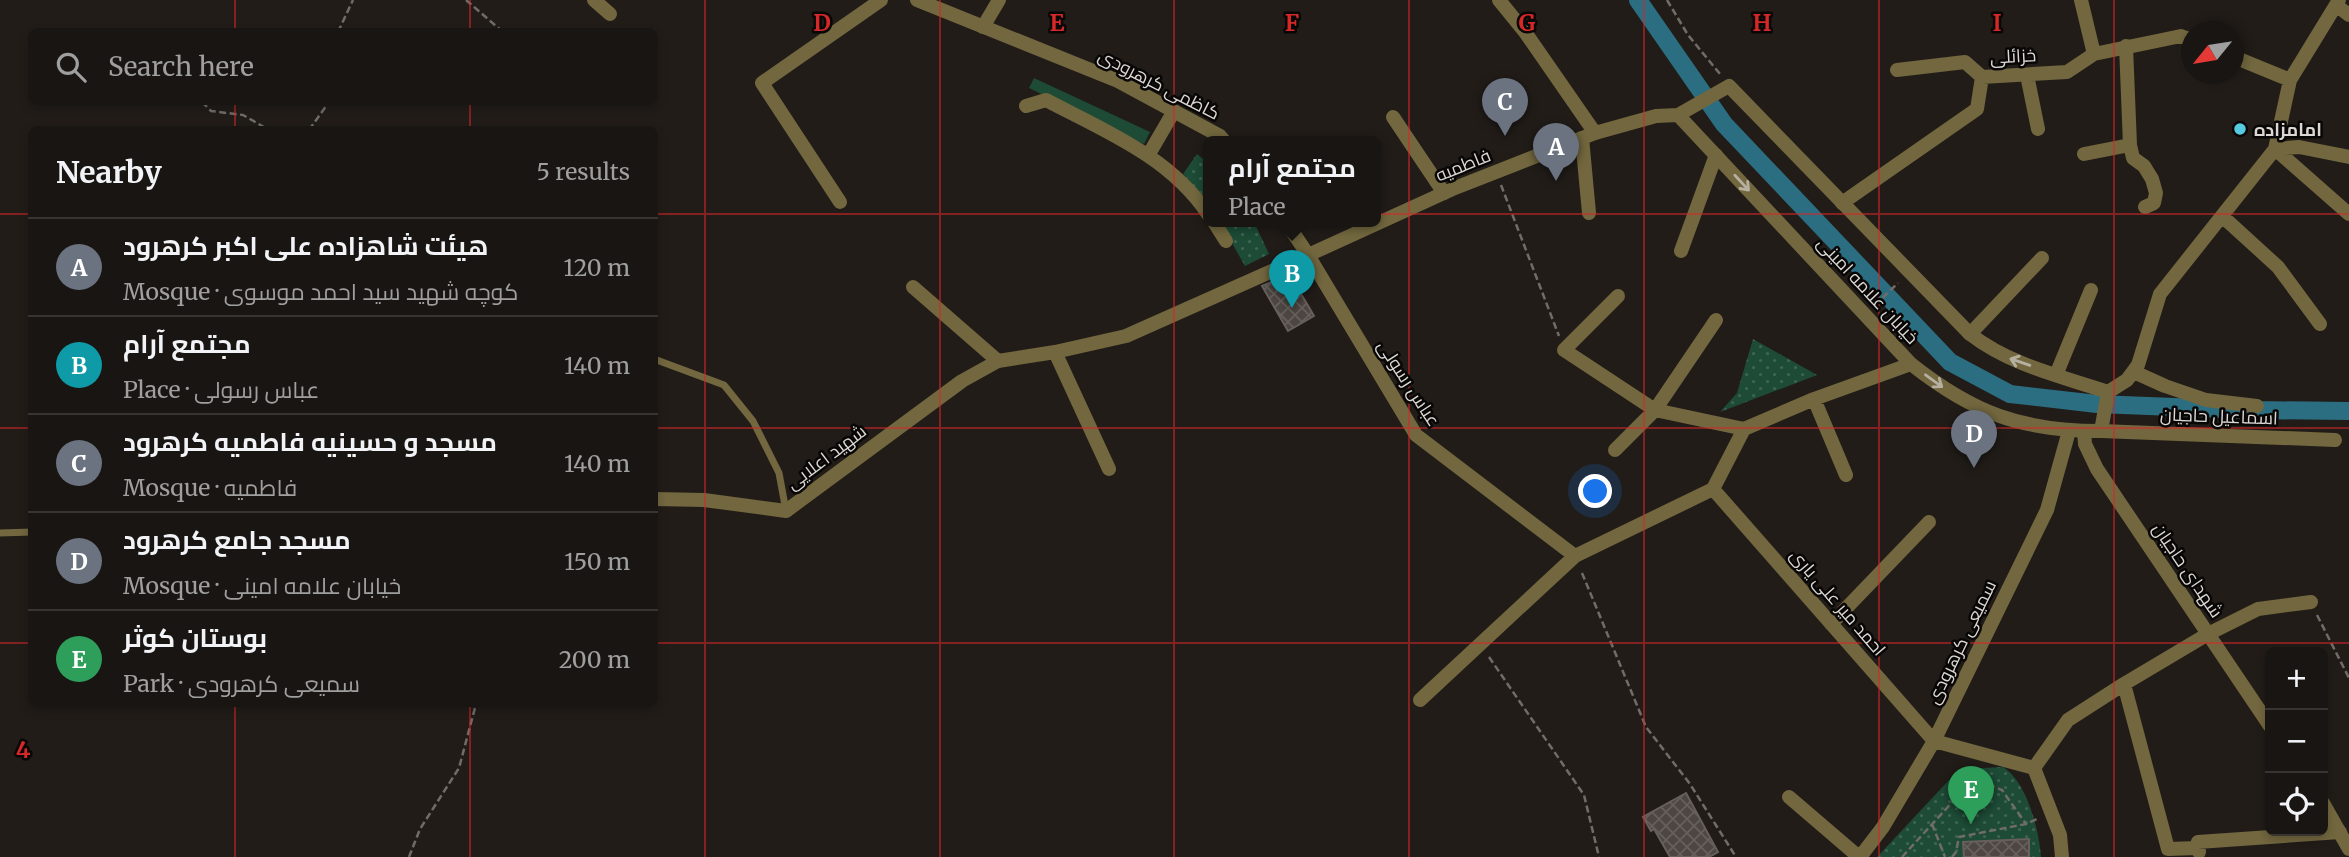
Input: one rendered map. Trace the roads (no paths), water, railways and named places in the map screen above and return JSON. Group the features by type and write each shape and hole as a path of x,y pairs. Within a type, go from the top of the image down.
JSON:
{"street":[{"path":"594,0 610,14"},
{"path":"840,202 762,83 881,0"},
{"name":"کاظمی کرهرودی","path":"917,0 1118,81 1220,136"},
{"path":"983,27 999,0"},
{"path":"1499,0 1525,32 1589,136 1588,213"},
{"path":"2081,0 2094,54"},
{"path":"2101,430 2108,392 2127,380 2138,365 2160,294 2275,149 2290,80 2337,2 2349,15"},
{"name":"خزائلی","path":"1842,203 1977,109 1982,77 2067,72 2094,54 2181,36"},
{"path":"2126,46 2130,145 2133,158 2144,166 2152,178 2156,193 2154,203 2145,207"},
{"path":"2244,61 2290,80"},
{"path":"1897,71 1965,62 1982,77"},
{"path":"2026,75 2038,129"},
{"path":"1678,115 1729,86 1969,334 1990,350 2008,358 2108,392"},
{"path":"1026,106 1046,100 1149,154 1203,206"},
{"path":"1149,154 1174,111"},
{"name":"فاطمیه","path":"1381,221 1444,193 1589,136 1656,116 1678,115"},
{"name":"خیابان علامه امینی","path":"1678,115 1911,364 1960,399 1985,411 2012,420 2084,431"},
{"path":"1393,117 1444,193"},
{"path":"2084,153 2130,145"},
{"path":"2275,149 2299,147 2349,157"},
{"path":"2275,149 2349,214"},
{"path":"1681,251 1716,155"},
{"path":"2222,216 2278,267 2320,324"},
{"path":"1217,227 1226,241"},
{"path":"1289,227 1308,254"},
{"name":"فاطمیه","path":"1055,352 1126,336 1368,227"},
{"name":"عباس رسولی","path":"1308,254 1416,435 1575,556"},
{"path":"1969,334 2042,258"},
{"path":"913,287 999,361"},
{"path":"2056,375 2091,290"},
{"path":"1618,296 1564,349 1655,410 1744,429 1814,399 1911,364"},
{"path":"1615,450 1655,410 1716,320"},
{"path":"1055,352 1109,469"},
{"name":"شهید اعلایی","path":"658,499 704,500 786,511 962,381 999,361 1055,352"},
{"path":"2134,372 2206,400 2257,406"},
{"path":"1814,399 1846,475"},
{"path":"1420,700 1575,556 1713,489 1744,429"},
{"name":"سمیعی کرهرودی","path":"1860,857 1883,827 1934,741 2047,510 2068,430"},
{"name":"اسماعیل حاجیان","path":"2084,431 2334,440"},
{"name":"شهدای حاجیان","path":"2084,431 2085,444 2097,469 2265,719"},
{"name":"احمد میر علی یاری","path":"1713,489 1934,741"},
{"path":"1831,624 1929,522"},
{"path":"2034,768 2068,720 2124,684 2208,634 2258,609 2311,603"},
{"path":"2124,684 2168,849 2199,853 2198,842 2340,832"},
{"path":"1934,741 2034,768"},
{"path":"2034,768 2060,835 2062,857"},
{"path":"1789,797 1860,857"},
{"path":"2328,812 2349,849"}],"lane":[{"path":"658,360 724,385 753,421 779,473 786,511"},
{"path":"0,533 28,532"}],"waterway":[{"path":"1638,0 1724,124 1950,362 2010,394 2097,404 2349,411"}],"place":[{"name":"امامزاده","path":"2240,129"},
{"name":"مسجد و حسینیه فاطمیه کرهرود","path":"1505,136"},
{"name":"هیئت شاهزاده علی اکبر کرهرود","path":"1556,181"},
{"name":"مجتمع آرام","path":"1292,308"},
{"name":"مسجد جامع کرهرود","path":"1974,468"},
{"name":"بوستان کوثر","path":"1971,824"}]}
